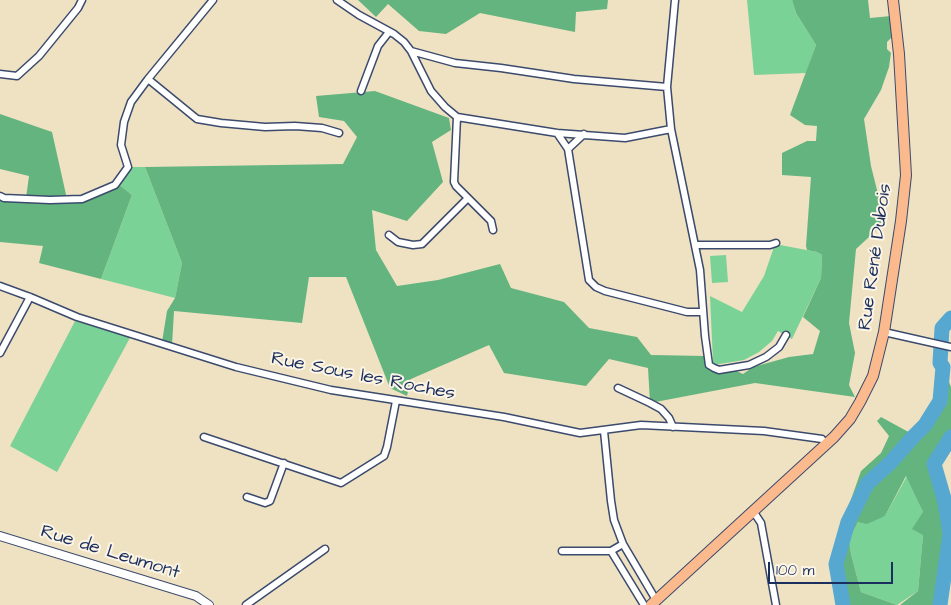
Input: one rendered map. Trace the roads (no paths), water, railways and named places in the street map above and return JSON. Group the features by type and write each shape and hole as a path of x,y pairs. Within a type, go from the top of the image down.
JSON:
{"main road":[{"name":"Rue René Dubois","path":"653,602 826,444 850,419 872,376 884,332 906,176 899,54 893,0"}],"street":[{"path":"0,74 18,76 56,36 82,0"},
{"path":"0,196 82,199 115,186 128,167 121,145 124,122 130,102 213,0"},
{"path":"337,0 359,16 404,42 411,51 431,91 457,117 557,133 625,138 672,129"},
{"path":"675,0 667,86 672,129 688,219 696,245 700,270 709,363 711,367 717,370 749,365 766,357 779,347 786,335"},
{"path":"361,91 378,46 389,32"},
{"path":"411,51 455,63 574,79 667,86"},
{"path":"148,79 197,119 265,127 295,126 322,128 338,132"},
{"path":"457,117 454,182 491,221 493,230"},
{"path":"557,133 568,149 589,280 596,287 605,291 687,312 703,312"},
{"path":"568,149 584,134"},
{"path":"389,234 398,242 413,245 422,244 468,198"},
{"path":"696,245 770,245 776,243"},
{"name":"Rue Sous les Roches","path":"0,286 77,318 236,367 331,390 504,417 580,433 640,425 764,431 822,439 826,444"},
{"path":"0,353 30,297"},
{"path":"884,332 949,346"},
{"path":"618,388 661,409 669,418 673,427"},
{"path":"204,437 341,483 384,456 388,447 396,401"},
{"path":"604,431 614,520 623,544 653,602"},
{"path":"247,496 265,503 270,501 284,463"},
{"path":"753,511 761,523 776,605"},
{"name":"Rue de Leumont","path":"0,536 196,596 209,605"},
{"path":"562,551 611,550 623,544"},
{"path":"246,605 325,549"},
{"path":"611,550 644,605"}],"waterway":[{"path":"843,605 836,564 848,522 867,484 890,463 925,425 940,401 943,367 940,363 942,328 951,318"},
{"path":"940,605 950,534 945,502 934,464 951,437"}]}
